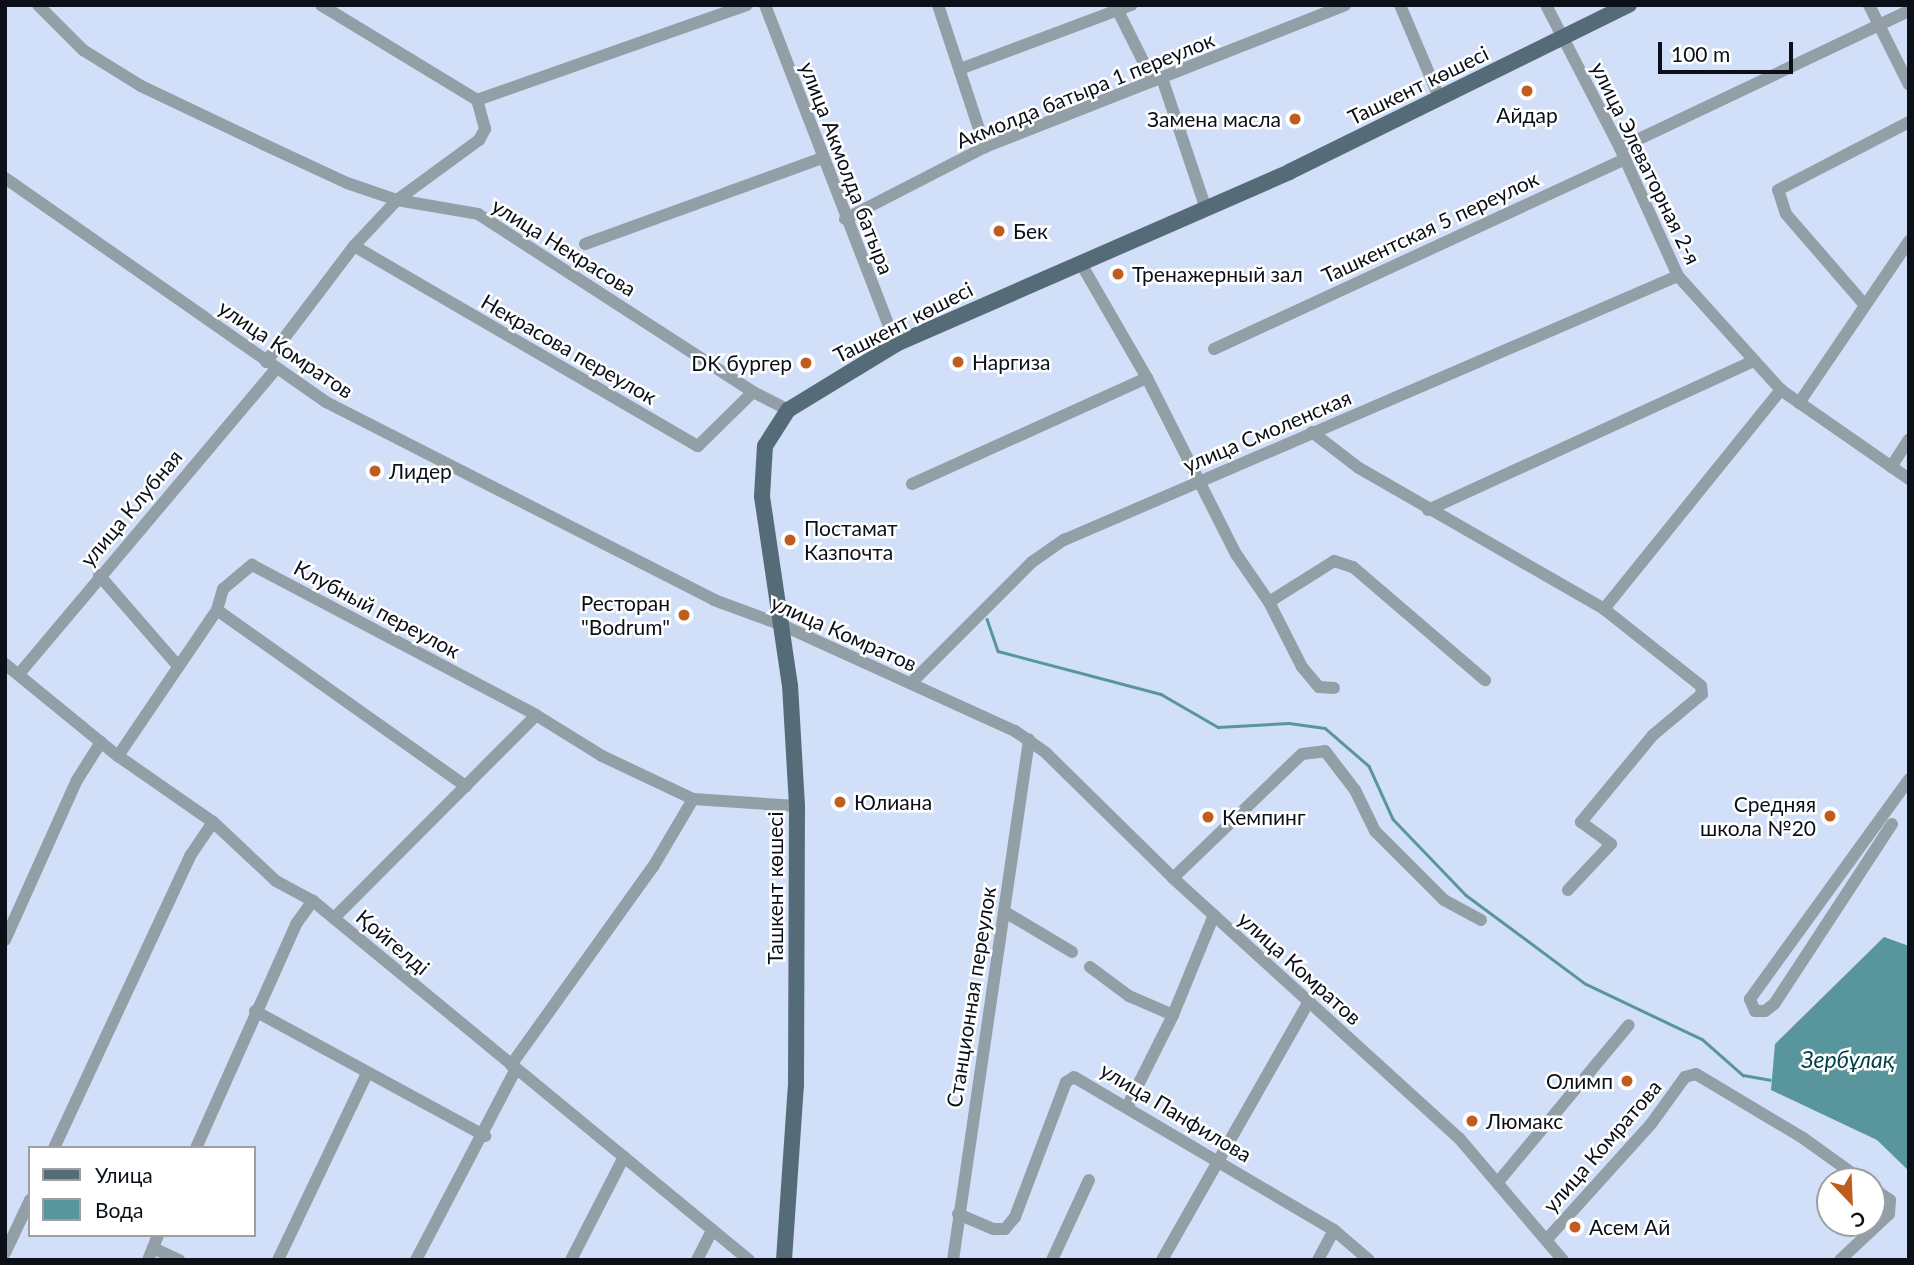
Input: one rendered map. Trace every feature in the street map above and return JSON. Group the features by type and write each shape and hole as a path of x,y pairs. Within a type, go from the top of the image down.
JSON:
{"main road":[{"name":"Ташкент көшесі","path":"784,1260 796,1085 797,806 782,625 762,496 765,446 788,410 896,344 1206,209 1629,5"}],"street":[{"name":"улица Некрасова","path":"38,5 83,50 141,86 263,144 347,183 397,200 478,214 752,392 788,410"},
{"path":"321,5 477,100 747,5"},
{"path":"341,18 348,5"},
{"name":"улица Акмолда батыра","path":"765,5 845,219 896,344"},
{"path":"938,5 985,147"},
{"path":"960,69 1116,8 1131,5"},
{"name":"Акмолда батыра 1 переулок","path":"845,219 985,147 1345,5"},
{"path":"1400,5 1438,97"},
{"name":"улица Элеваторная 2-я","path":"1546,5 1623,153 1678,276 1751,362 1781,390 1909,479"},
{"path":"1869,5 1909,85"},
{"path":"1116,8 1157,80 1206,209"},
{"name":"Ташкентская 5 переулок","path":"1214,349 1623,153 1909,11"},
{"name":"улица Клубная","path":"19,674 271,365 354,246 397,200 479,140 485,129 477,100"},
{"path":"1864,304 1786,214 1779,190 1909,122"},
{"path":"585,244 822,158"},
{"name":"улица Комратов","path":"5,178 326,402 711,598 782,625 1028,740 1214,915 1459,1138 1548,1238 1563,1260"},
{"path":"1799,402 1909,241"},
{"name":"Некрасова переулок","path":"354,246 698,446 752,392"},
{"path":"1080,262 1147,377 1236,554 1269,602 1310,680 1319,687 1334,688"},
{"name":"улица Смоленская","path":"911,683 1032,562 1053,547 1197,481 1678,276"},
{"path":"1429,510 1751,362"},
{"path":"912,484 1147,377"},
{"path":"1604,609 1781,390"},
{"path":"1312,432 1359,468 1604,609 1697,679 1702,694 1653,735 1581,822 1611,844 1568,890"},
{"path":"1891,467 1909,439"},
{"path":"1269,602 1334,561 1353,567 1485,680"},
{"name":"Клубный переулок","path":"118,756 217,610 223,589 252,565 536,715 602,756 693,799 797,806"},
{"path":"99,575 178,666"},
{"path":"217,610 466,786"},
{"name":"Қойгелді","path":"5,664 118,756 212,822 276,881 313,901 749,1260"},
{"path":"334,918 536,715"},
{"name":"Станционная переулок","path":"953,1260 992,969 1005,912 1028,740"},
{"path":"5,940 77,780 101,742"},
{"path":"1173,877 1302,754 1325,751 1355,790 1375,831 1444,900 1481,920"},
{"path":"1892,824 1774,1004 1765,1011 1755,1011 1750,999 1909,779"},
{"path":"416,1260 485,1136 514,1067 653,867 693,799"},
{"path":"55,1146 190,856 212,822"},
{"path":"197,1146 296,924 313,901"},
{"path":"1005,912 1072,952"},
{"path":"1128,1105 1173,1015 1214,915"},
{"path":"1090,967 1129,996 1173,1015"},
{"path":"1161,1260 1309,1001"},
{"path":"255,1011 485,1136"},
{"path":"1498,1182 1629,1025"},
{"path":"278,1260 367,1073"},
{"name":"улица Комратова","path":"1548,1238 1651,1124 1685,1077 1696,1074 1803,1138 1843,1167"},
{"name":"улица Панфилова","path":"958,1214 994,1229 1005,1229 1015,1217 1066,1082 1082,1079 1334,1230 1368,1260"},
{"path":"571,1260 624,1157"},
{"path":"1052,1260 1089,1181"},
{"path":"1886,1197 1890,1200 1889,1214 1886,1217"},
{"path":"5,1253 28,1204"},
{"path":"697,1260 712,1230"},
{"path":"1318,1260 1334,1230"},
{"path":"157,1237 150,1254 179,1260"},
{"path":"1840,1260 1864,1237"}],"water":[{"name":"Зербұлақ","path":"1884,937 1909,946 1909,1171 1877,1140 1771,1090 1775,1044"}],"waterway":[{"path":"987,619 998,651 1161,694 1218,727 1289,723 1325,728 1369,766 1393,819 1466,895 1586,984 1702,1039 1743,1075 1770,1080"}],"place":[{"name":"Айдар","path":"1527,91"},
{"name":"Замена масла","path":"1295,119"},
{"name":"Бек","path":"999,231"},
{"name":"Тренажерный зал","path":"1118,274"},
{"name":"Наргиза","path":"958,362"},
{"name":"DK бургер","path":"806,363"},
{"name":"Лидер","path":"375,471"},
{"name":"Постамат Казпочта","path":"790,540"},
{"name":"Ресторан \"Bodrum\"","path":"684,615"},
{"name":"Юлиана","path":"840,802"},
{"name":"Средняя школа №20","path":"1830,816"},
{"name":"Кемпинг","path":"1208,817"},
{"name":"Олимп","path":"1627,1081"},
{"name":"Люмакс","path":"1472,1121"},
{"name":"Асем Ай","path":"1575,1227"}]}
